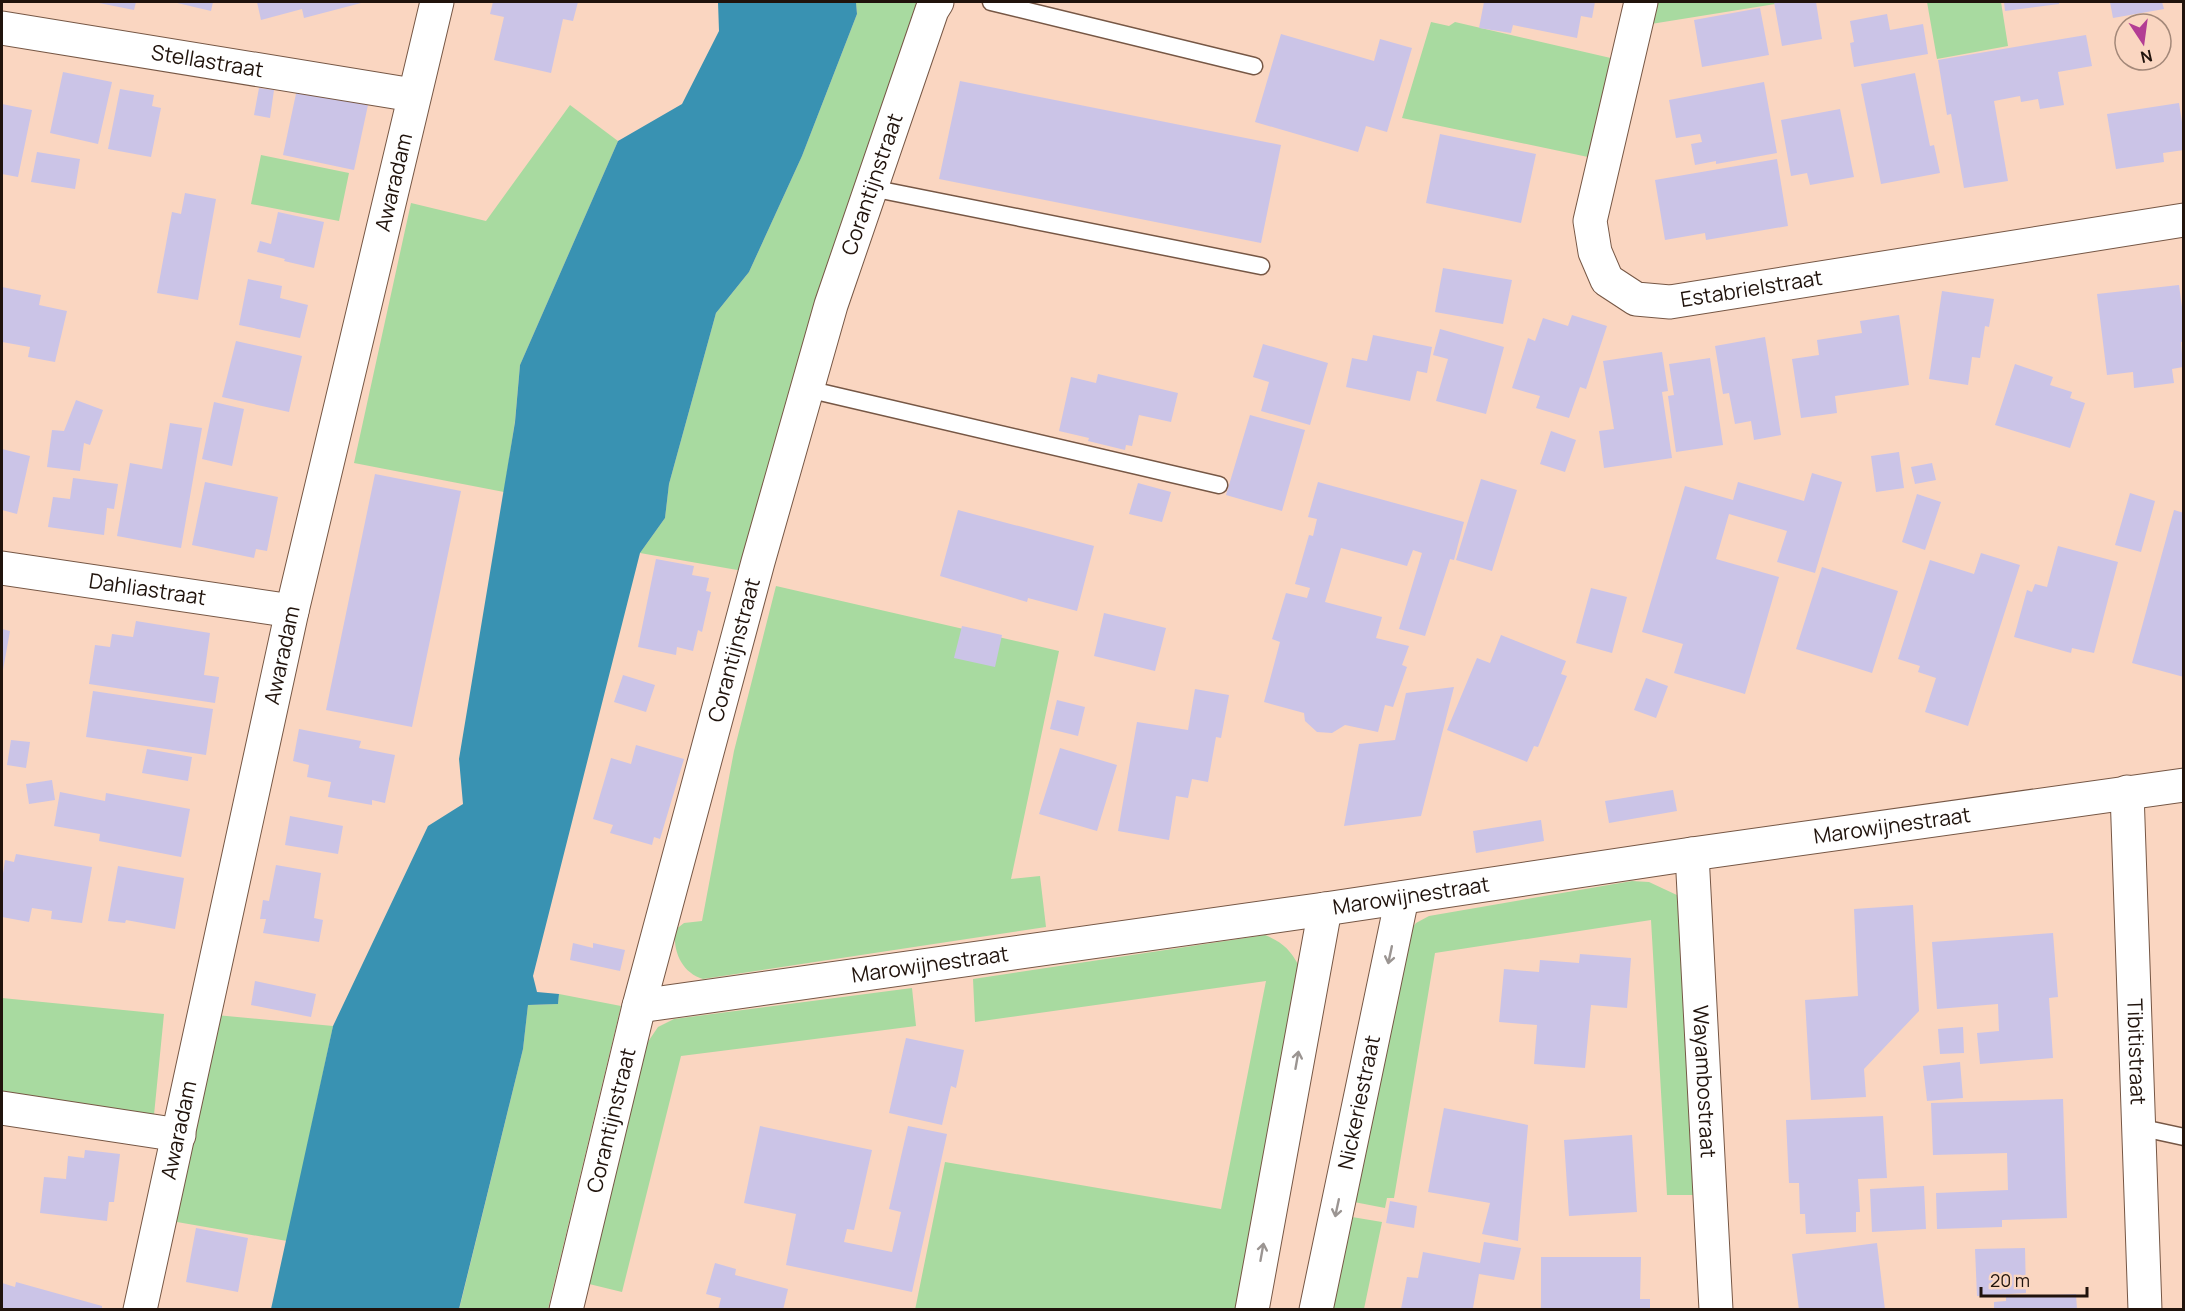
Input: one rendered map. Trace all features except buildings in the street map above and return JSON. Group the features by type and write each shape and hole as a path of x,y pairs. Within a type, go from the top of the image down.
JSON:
{"street":[{"name":"Awaradam","path":"140,1310 292,611 437,2"},
{"name":"Corantijnstraat","path":"566,1310 639,1006 755,574 831,304 932,10 937,2"},
{"name":"Estabrielstraat","path":"1641,2 1590,220 1595,252 1607,280 1636,299 1670,302 2184,220"},
{"name":"Stellastraat","path":"2,28 413,96"},
{"name":"Dahliastraat","path":"2,568 292,611"},
{"name":"Marowijnestraat","path":"639,1006 2184,784"},
{"name":"Tibitistraat","path":"2127,792 2145,1310"},
{"name":"Wayambostraat","path":"1692,854 1716,1310"},
{"name":"Nickeriestraat","path":"1316,1310 1402,898"},
{"path":"1252,1310 1325,909"},
{"path":"2,1108 179,1135"}],"lane":[{"path":"991,2 1254,66"},
{"path":"871,188 1261,266"},
{"path":"807,389 1219,485"},
{"path":"2138,1127 2184,1137"}],"green space":[{"path":"856,2 924,2 743,571 640,553 665,518 669,484 716,313 749,272 802,156 857,14"},
{"path":"1658,2 1787,2 1651,24"},
{"path":"1927,2 2001,2 2008,46 1937,59"},
{"path":"1431,22 1449,26 1455,22 1615,59 1588,157 1402,118"},
{"path":"570,105 618,141 520,365 515,421 504,492 354,463 411,203 486,221"},
{"path":"261,155 349,173 339,221 251,204"},
{"path":"776,586 1059,651 1011,879 1040,876 1046,927 703,979 695,976 684,966 675,946 675,930 684,923 702,921 734,751"},
{"path":"1632,881 1649,882 1679,896 1695,1195 1667,1195 1651,920 1435,953 1394,1198 1387,1198 1385,1208 1354,1202 1407,935 1416,923 1429,916"},
{"path":"1265,935 1285,947 1299,966 1255,1214 1235,1309 915,1310 945,1162 1221,1209 1266,981 975,1022 973,979"},
{"path":"912,988 916,1026 681,1056 622,1292 585,1283 639,1055 658,1027 674,1019"},
{"path":"559,994 621,1006 548,1309 459,1310 523,1049 528,1005 558,1004"},
{"path":"2,998 164,1014 154,1115 2,1095"},
{"path":"216,1015 333,1026 287,1241 177,1222 176,1213"},
{"path":"1346,1216 1382,1222 1364,1309 1327,1310"}],"water":[{"path":"718,2 856,2 857,14 802,156 749,272 716,313 669,484 665,518 640,553 533,976 537,992 559,994 558,1004 528,1005 523,1049 459,1309 271,1309 333,1026 428,826 463,804 459,759 515,422 520,365 618,141 682,104 719,31"}]}
